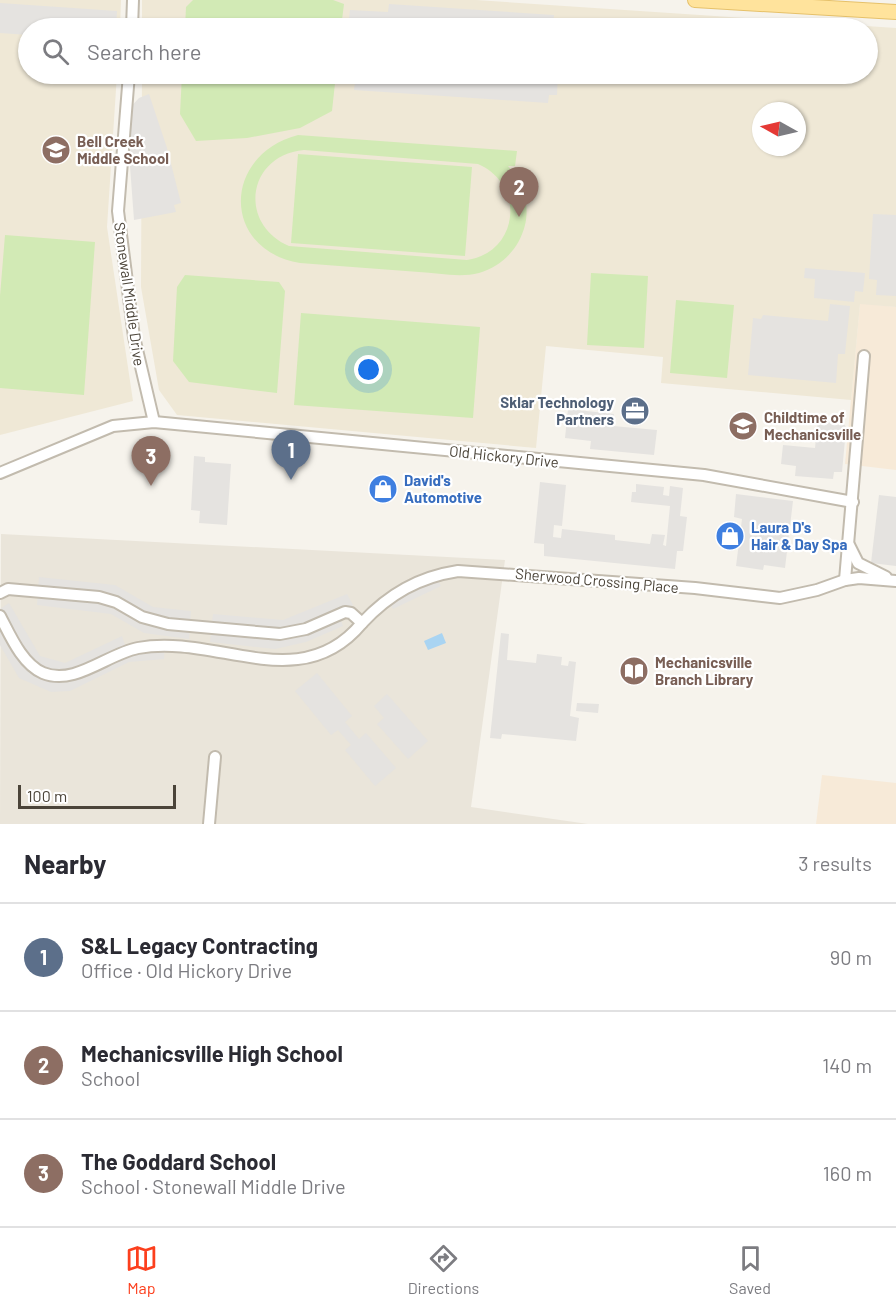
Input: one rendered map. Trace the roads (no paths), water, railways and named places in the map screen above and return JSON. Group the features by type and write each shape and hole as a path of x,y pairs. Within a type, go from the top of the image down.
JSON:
{"main road":[{"path":"695,0 896,12"}],"street":[{"path":"132,18 133,0"},
{"name":"Stonewall Middle Drive","path":"128,84 118,211 134,337 154,422"},
{"path":"864,356 845,580 859,578 895,581"},
{"path":"0,472 113,426 154,422"},
{"name":"Old Hickory Drive","path":"154,422 704,475 853,502"},
{"path":"849,544 862,566 895,581"},
{"name":"Sherwood Crossing Place","path":"0,616 28,663 43,673 61,676 92,667 125,651 141,647 191,649 287,660 315,658 341,645 383,603 414,583 439,573 458,571 678,587 780,598 817,590 845,580"},
{"path":"0,592 8,589 99,597 155,622 280,634 306,629 345,612 362,623"},
{"path":"209,824 215,757"}],"water":[{"path":"442,633 446,643 428,650 424,641"}],"place":[{"name":"Bell Creek Middle School","path":"56,150"},
{"name":"Mechanicsville High School","path":"519,217"},
{"name":"Sklar Technology Partners","path":"635,411"},
{"name":"Childtime of Mechanicsville","path":"743,426"},
{"name":"S&L Legacy Contracting","path":"291,480"},
{"name":"The Goddard School","path":"151,486"},
{"name":"David's Automotive","path":"383,489"},
{"name":"Laura D's Hair & Day Spa","path":"730,536"},
{"name":"Mechanicsville Branch Library","path":"634,671"}]}
